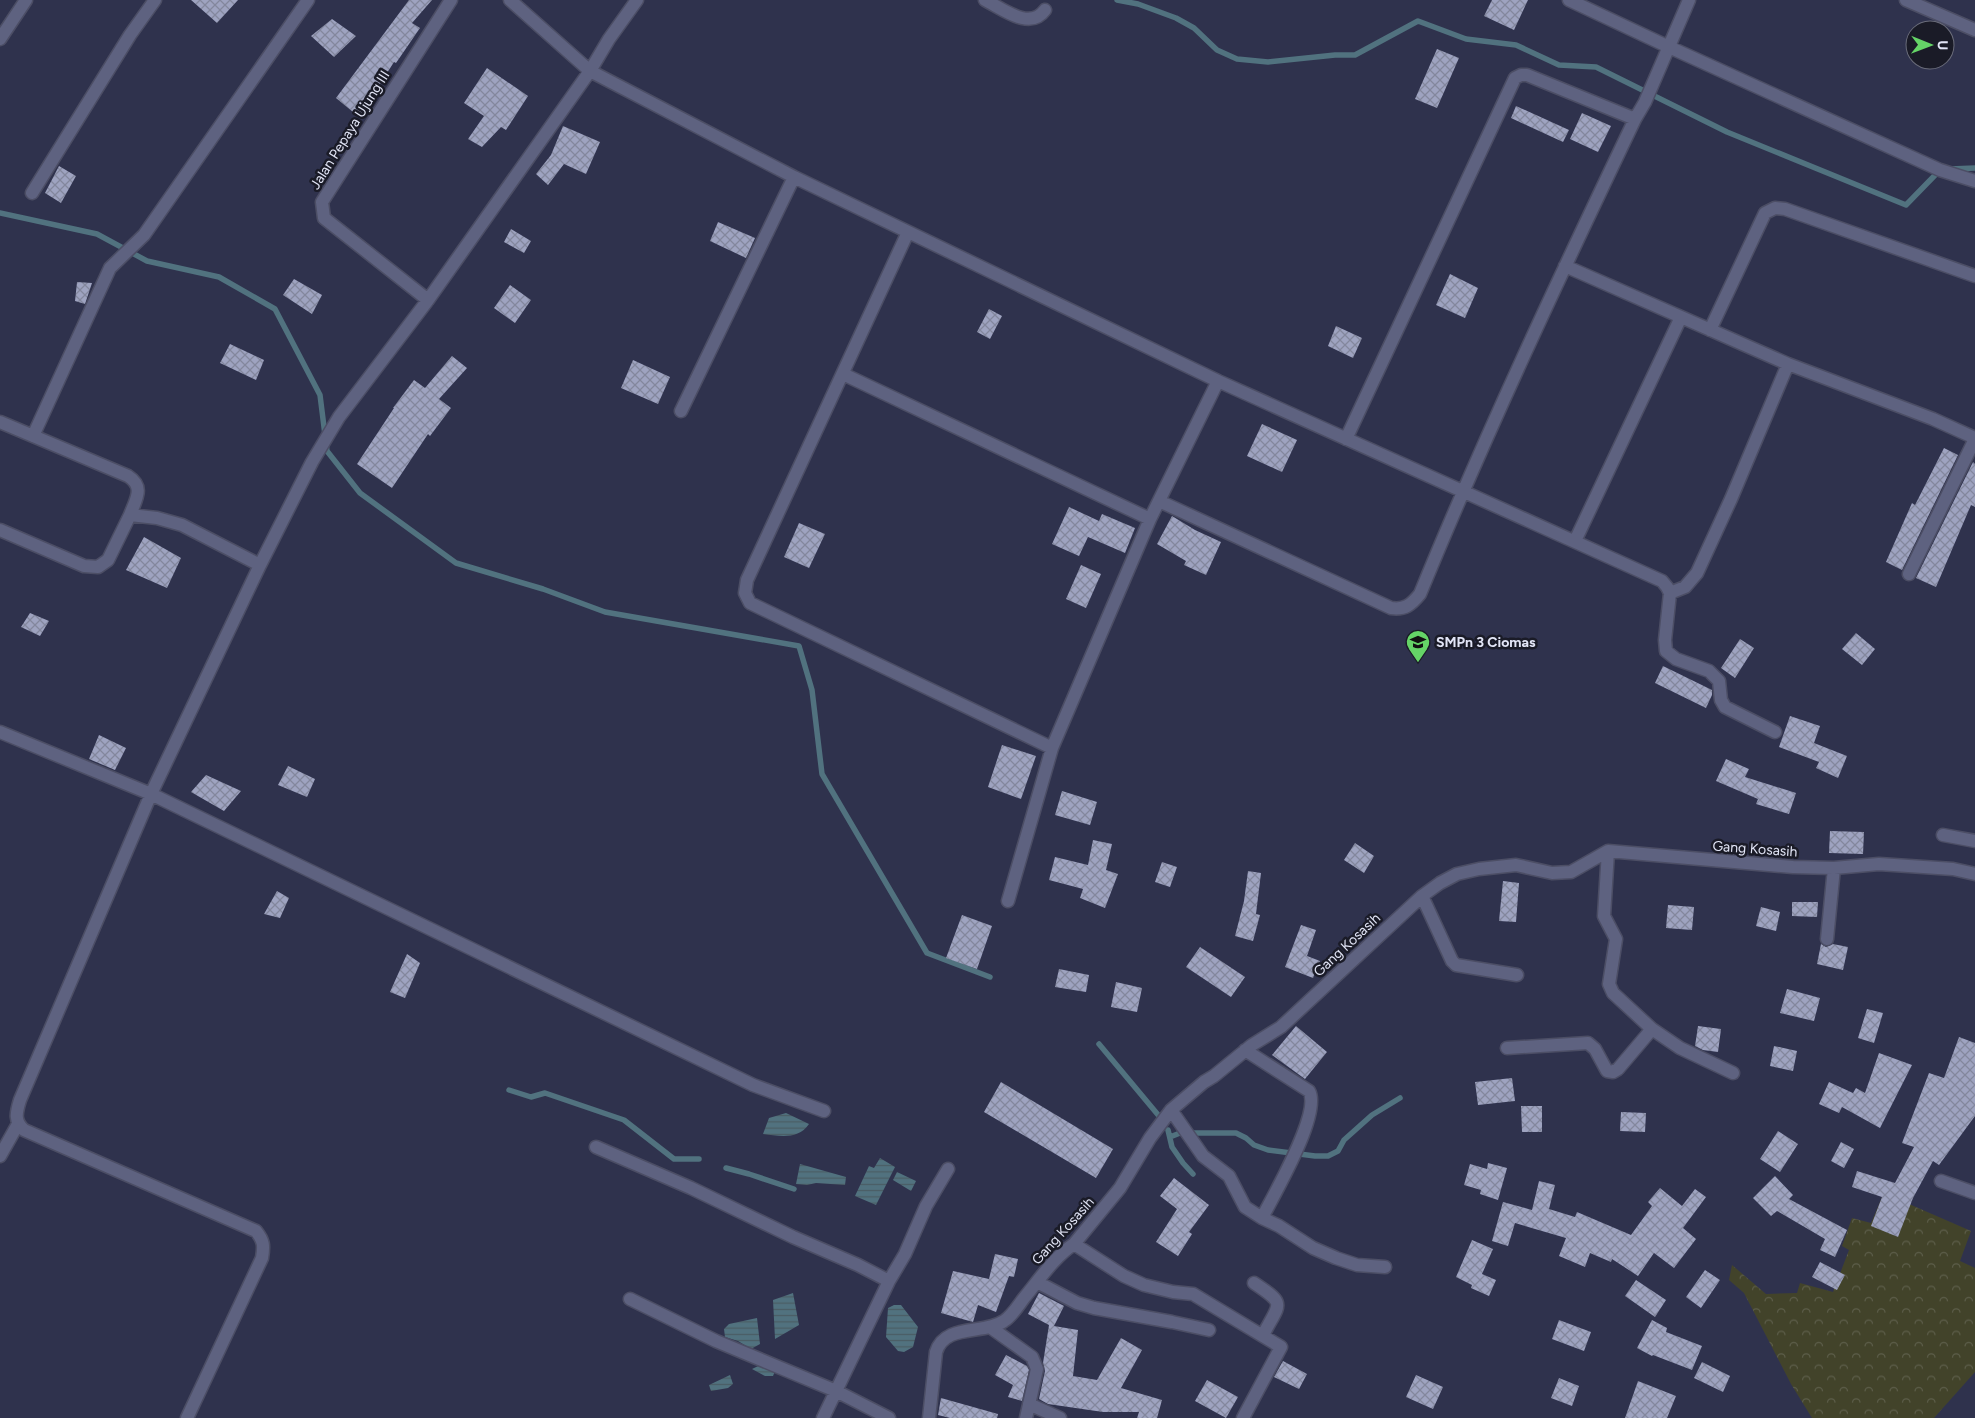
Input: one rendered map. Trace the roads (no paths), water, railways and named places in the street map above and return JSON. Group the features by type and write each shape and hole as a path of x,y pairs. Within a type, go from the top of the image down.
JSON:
{"street":[{"path":"0,39 26,0"},
{"path":"32,193 114,60 155,0"},
{"path":"33,436 110,268 144,234 308,0"},
{"name":"Jalan Pepaya Ujung III","path":"428,300 324,218 322,202 452,0"},
{"path":"510,0 590,71 794,177 1218,381 1662,581 1670,593 1665,640 1666,651 1676,659 1709,671 1719,681 1721,700 1725,707 1775,732"},
{"path":"0,1156 18,1124 16,1111 20,1100 151,794 260,565 312,462 339,417 428,300 590,71 609,39 637,0"},
{"path":"985,0 1027,20 1036,20 1045,10"},
{"path":"1569,0 1940,170 1975,181"},
{"path":"1158,501 1391,608 1408,607 1420,594 1462,492 1565,266 1635,119 1645,102 1689,0"},
{"path":"1906,0 1975,30"},
{"path":"1346,439 1515,78 1520,74 1527,75 1635,119"},
{"path":"681,411 794,177"},
{"path":"1710,330 1765,213 1775,208 1785,209 1975,276"},
{"path":"908,232 748,580 745,593 750,603 1052,748"},
{"path":"1565,266 1788,364 1933,419 1975,439 1909,574"},
{"path":"1575,541 1681,317"},
{"path":"1670,593 1685,587 1697,573 1731,499 1788,364"},
{"path":"843,374 1150,519"},
{"path":"1008,900 1052,748 1158,501 1218,381"},
{"path":"0,422 128,476 138,485 138,491 130,515 108,560 98,567 84,566 0,530"},
{"path":"130,515 157,518 182,525 260,565"},
{"path":"0,732 151,794 753,1084 824,1111"},
{"path":"1943,835 1975,841"},
{"path":"1608,851 1604,916 1616,939 1609,984 1613,993 1652,1029 1680,1048 1733,1073"},
{"name":"Gang Kosasih","path":"929,1418 936,1352 940,1343 948,1337 969,1329 990,1327 1004,1322 1067,1248 1074,1244 1120,1188 1150,1138 1204,1082 1245,1050 1288,1021 1422,896 1457,874 1479,869 1516,866 1552,872 1571,872 1608,851 1702,860 1834,868 1879,864 1953,869 1975,874"},
{"path":"1827,939 1834,868"},
{"path":"1422,896 1452,961 1456,965 1517,975"},
{"path":"1507,1048 1588,1043 1595,1049 1607,1070 1612,1072 1618,1069 1652,1029"},
{"path":"1245,1050 1309,1091 1312,1098 1295,1154 1262,1218"},
{"path":"1173,1113 1203,1156 1229,1176 1245,1207 1262,1218 1280,1226 1313,1248 1336,1258 1357,1265 1385,1267"},
{"path":"18,1124 38,1138 256,1231 262,1239 264,1244 262,1258 187,1418"},
{"path":"596,1147 691,1188 889,1281"},
{"path":"823,1418 889,1281 905,1254 926,1206 948,1169"},
{"path":"1941,1181 1975,1193"},
{"path":"1074,1244 1124,1276 1173,1292 1193,1294 1281,1347 1243,1418"},
{"path":"1037,1282 1077,1303 1094,1308 1209,1330"},
{"path":"1254,1283 1275,1296 1278,1301 1278,1307 1263,1335"},
{"path":"630,1299 716,1341 836,1391 889,1418"},
{"path":"990,1327 1032,1357 1036,1363 1037,1368 1026,1418"},
{"path":"1029,1404 1060,1418"}],"water":[{"path":"786,1113 809,1124 800,1133 794,1135 763,1134 769,1118"},
{"path":"880,1158 895,1167 876,1205 855,1196 869,1166 874,1168"},
{"path":"800,1164 846,1177 845,1185 796,1184"},
{"path":"897,1172 916,1181 911,1191 893,1180"},
{"path":"793,1293 799,1325 775,1339 773,1300"},
{"path":"894,1305 901,1305 918,1327 913,1347 904,1352 898,1351 886,1337 888,1308"},
{"path":"757,1318 760,1344 751,1349 738,1341 725,1337 724,1329 729,1324"},
{"path":"775,1358 778,1364 773,1376 765,1376 752,1369"},
{"path":"730,1375 733,1384 728,1388 711,1391 709,1385"}],"waterway":[{"path":"1117,0 1138,4 1176,18 1194,28 1217,50 1237,59 1268,62 1335,55 1355,55 1418,21 1466,39 1516,45 1559,65 1596,67 1727,132 1906,205 1940,170"},
{"path":"1950,169 1975,168"},
{"path":"0,213 97,234 147,261 219,277 275,309 320,395 327,451 360,493 456,563 543,589 605,612 799,646 812,690 822,774 927,953 990,977"},
{"path":"1099,1044 1159,1116"},
{"path":"509,1090 531,1097 545,1093 624,1120 674,1159 699,1159"},
{"path":"1170,1137 1180,1133 1236,1133 1254,1145 1268,1150 1328,1156 1338,1151 1344,1140 1372,1115 1400,1098"},
{"path":"1168,1130 1172,1147 1193,1174"},
{"path":"726,1168 794,1189"}],"place":[{"name":"SMPn 3 Ciomas","path":"1418,663"}]}
